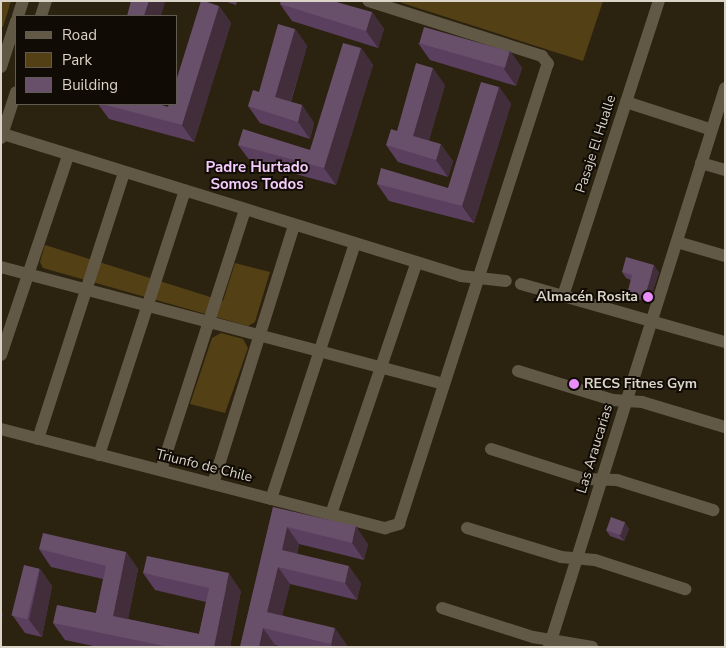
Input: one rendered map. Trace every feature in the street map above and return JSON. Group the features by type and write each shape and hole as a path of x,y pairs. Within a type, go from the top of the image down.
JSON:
{"street":[{"path":"18,15 22,1"},
{"path":"41,15 46,1"},
{"path":"1,267 444,384 548,64 542,56 369,1"},
{"name":"Pasaje El Hualle","path":"562,296 659,1"},
{"path":"1,67 15,24"},
{"name":"Las Araucarias","path":"550,642 725,88"},
{"path":"15,95 2,136 478,280 506,281"},
{"path":"626,102 712,130"},
{"path":"1,356 68,156"},
{"path":"701,163 725,170"},
{"path":"38,439 124,173"},
{"path":"99,455 185,191"},
{"path":"161,470 245,210"},
{"path":"213,484 294,225"},
{"path":"677,242 725,256"},
{"path":"271,499 355,243"},
{"path":"331,514 417,262"},
{"path":"521,284 725,342"},
{"path":"518,371 725,427"},
{"name":"Triunfo de Chile","path":"1,429 385,528 399,524 444,384"},
{"path":"491,449 585,479 602,480 713,510"},
{"path":"467,528 686,589"},
{"path":"442,608 550,642 592,647"}],"green space":[{"path":"1,1 11,1 3,27 1,26"},
{"path":"396,1 603,1 583,61"},
{"path":"45,245 223,301 235,263 270,272 255,322 248,326 43,268 40,262"},
{"path":"221,333 243,339 248,348 225,413 190,404 212,338"}],"building":[{"path":"131,1 149,1 144,15 127,15"},
{"path":"201,1 219,6 182,125 106,105 161,105 168,107 169,105 178,105 178,75"},
{"path":"281,1 333,1 372,12 366,31 280,4"},
{"path":"278,24 295,29 275,97 302,105 298,122 248,106 253,90 259,92"},
{"path":"424,27 510,52 505,68 419,43"},
{"path":"343,43 361,48 324,168 238,145 243,129 310,150"},
{"path":"416,63 433,68 413,136 441,144 436,160 386,145 391,129 397,131"},
{"path":"481,82 499,87 462,206 377,184 381,168 448,188"},
{"path":"626,257 654,265 645,296 628,291 632,275 622,272"},
{"path":"273,507 356,526 352,543 287,527 282,550 349,566 345,583 278,567 267,612 335,628 331,644 263,628 259,647 240,647"},
{"path":"611,517 625,522 620,535 606,530"},
{"path":"43,533 126,552 113,616 199,634 209,588 143,573 147,556 229,573 214,647 169,647 53,623 57,605 96,613 106,566 39,549"},
{"path":"24,565 40,569 27,619 11,615"}],"place":[{"name":"Almacén Rosita","path":"648,297"},
{"name":"RECS Fitnes Gym","path":"574,384"}],"district":[{"name":"Padre Hurtado Somos Todos","path":"257,176"}]}
